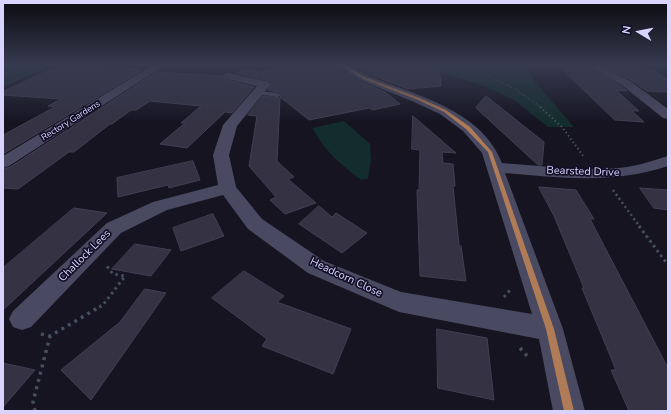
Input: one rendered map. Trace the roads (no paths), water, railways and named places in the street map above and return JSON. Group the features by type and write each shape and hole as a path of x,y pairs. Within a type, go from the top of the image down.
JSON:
{"street":[{"name":"Rectory Gardens","path":"3,163 129,84"},
{"path":"258,93 265,84"},
{"path":"380,84 437,106 449,113 480,138 490,152 550,329 569,411"},
{"path":"628,84 668,115"},
{"name":"Headcorn Close","path":"258,93 230,125 221,155 227,188 255,224 316,267 399,302 550,329"},
{"name":"Bearsted Drive","path":"496,167 599,174 629,173 668,162"},
{"name":"Challock Lees","path":"29,326 114,228 160,206 227,188"}],"lane":[{"path":"258,93 278,95"}]}
